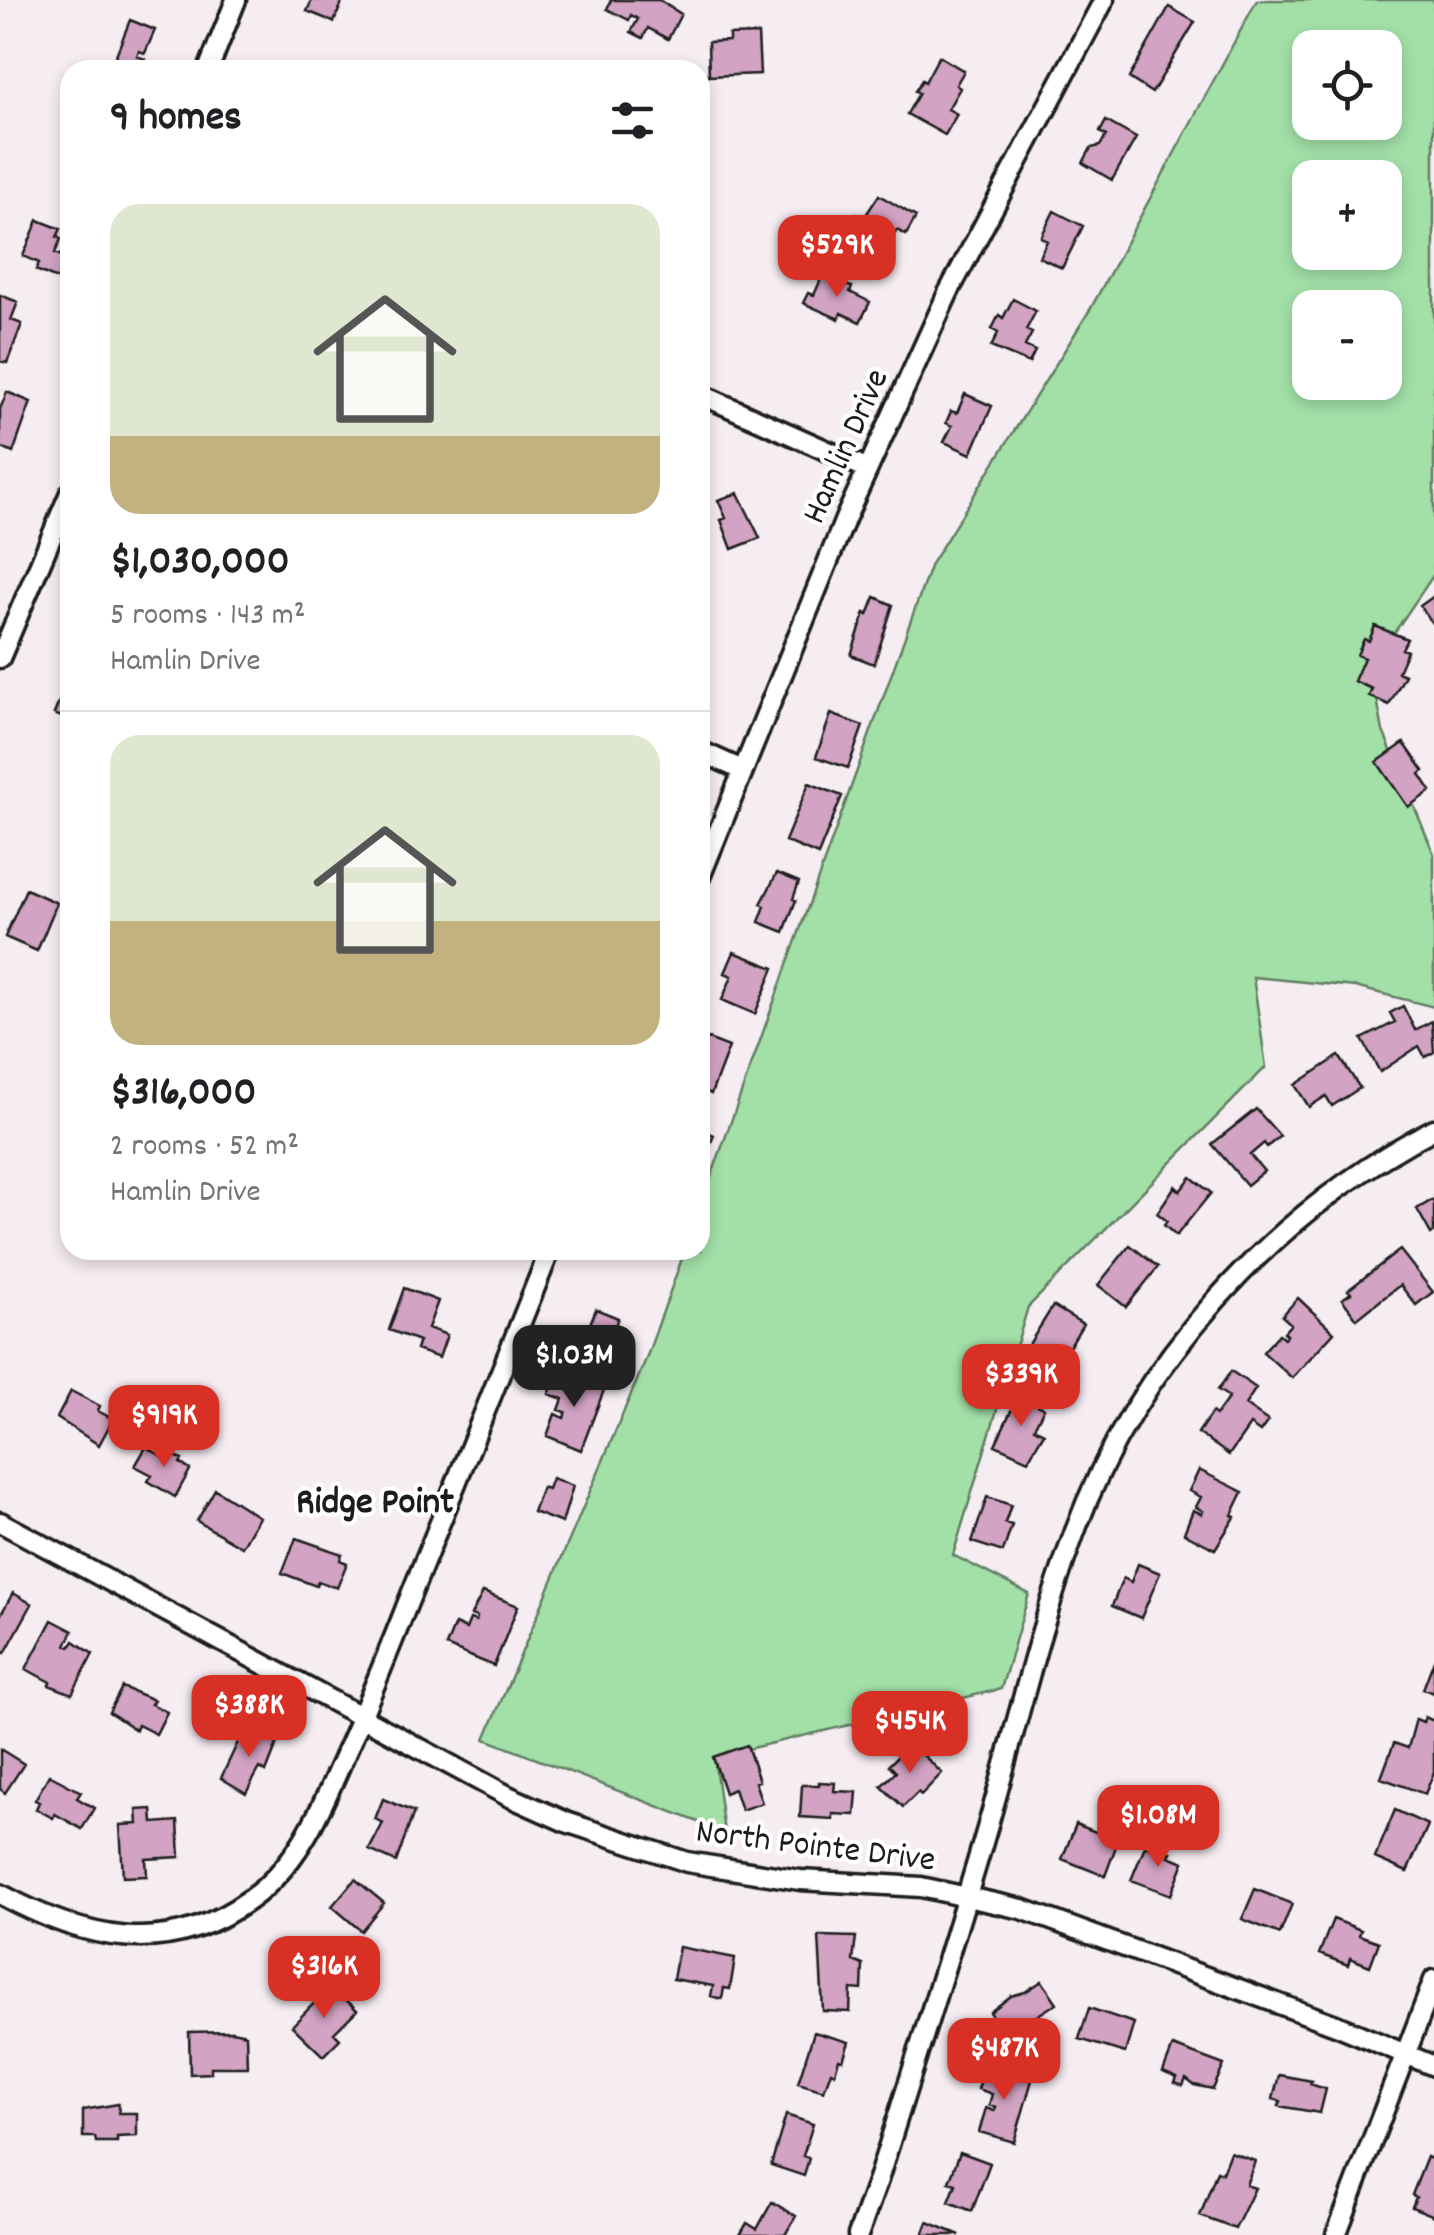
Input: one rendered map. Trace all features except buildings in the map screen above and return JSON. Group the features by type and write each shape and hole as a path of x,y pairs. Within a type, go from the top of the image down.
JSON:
{"street":[{"path":"212,60 236,0"},
{"name":"Hamlin Drive","path":"710,852 797,632 948,293 1104,0"},
{"path":"710,398 868,469"},
{"path":"0,658 60,516"},
{"path":"710,756 742,770"},
{"path":"858,2235 966,1895 1074,1534 1122,1431 1192,1330 1246,1268 1339,1186 1434,1129"},
{"path":"0,1894 78,1929 108,1936 169,1936 223,1917 250,1900 292,1859 310,1832 362,1718 546,1260"},
{"name":"North Pointe Drive","path":"0,1522 508,1796 566,1822 638,1848 744,1873 922,1886 966,1895 1072,1925 1434,2066"},
{"path":"1336,2235 1434,1980"}],"green space":[{"path":"1257,0 1434,0 1434,574 1371,667 1383,731 1434,854 1434,1007 1355,987 1253,977 1266,1067 1028,1307 953,1555 1029,1594 1001,1689 714,1757 724,1832 485,1739 646,1359 681,1260 710,1260 710,1180 931,564 1091,308"}],"district":[{"name":"Ridge Point","path":"375,1499"}]}
